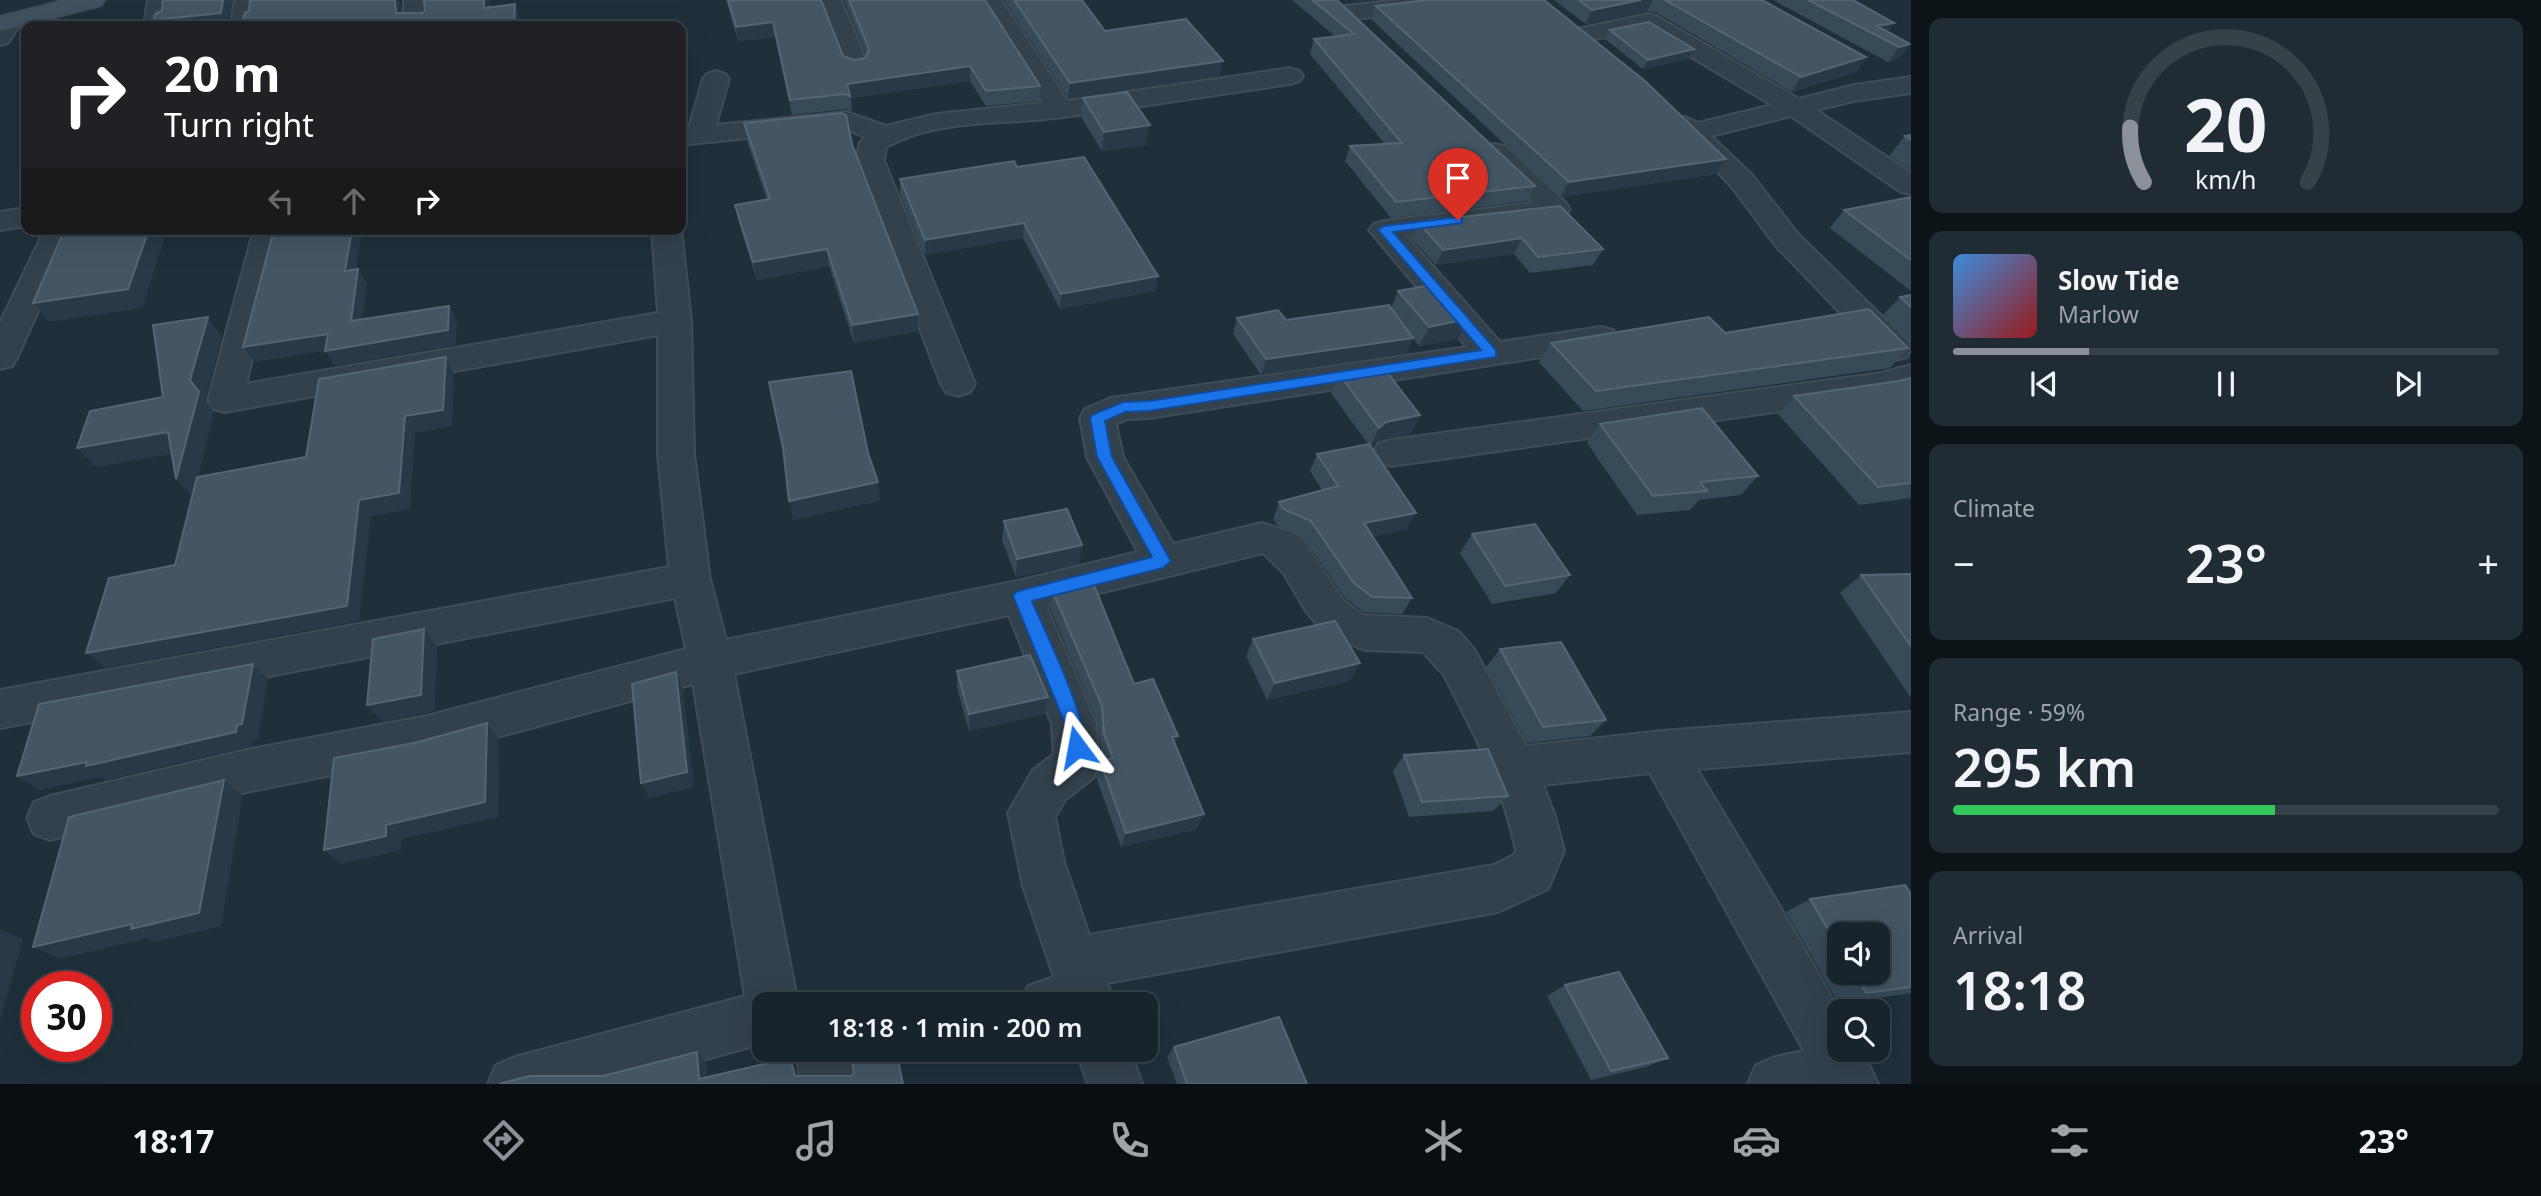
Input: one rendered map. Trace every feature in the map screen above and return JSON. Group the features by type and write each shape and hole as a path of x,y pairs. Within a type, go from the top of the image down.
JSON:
{"street":[{"path":"26,21 93,0"},
{"path":"157,21 159,0"},
{"path":"243,21 246,0"},
{"path":"415,0 416,21"},
{"path":"830,0 856,65"},
{"path":"990,0 1060,110"},
{"path":"1339,7 1461,0"},
{"path":"1339,7 1376,41"},
{"path":"3,28 21,22"},
{"path":"1581,35 1648,22 1796,108 1911,186"},
{"path":"1871,66 1909,85"},
{"path":"958,384 870,161 873,144 885,135 960,120 1060,110 1290,76"},
{"path":"690,136 716,79"},
{"path":"1693,132 1854,93 1909,85"},
{"path":"1666,106 1742,181 1787,240 1911,366"},
{"path":"690,136 846,120 885,135"},
{"path":"1476,134 1556,209 1384,230 1492,353"},
{"path":"0,221 21,218"},
{"path":"0,358 57,235"},
{"path":"267,235 225,400 675,321"},
{"path":"668,235 675,321 676,454 690,579 710,661 770,992"},
{"path":"1163,561 1105,457 1097,418 1123,407 1149,406 1637,333"},
{"path":"1391,453 1881,384 1911,377"},
{"path":"50,818 251,770 427,736 710,661 1022,596 1262,538 1276,540 1289,550 1338,622 1366,635 1434,637 1448,646 1514,768 1532,816 1540,851 1531,872 1498,888 1078,992"},
{"path":"0,709 690,579"},
{"path":"1022,596 1074,724 1077,763 1049,786 1031,813 1034,842 1074,992"},
{"path":"1514,768 1662,751 1909,735"},
{"path":"1662,751 1762,922 1848,1078 1775,1084"},
{"path":"515,1084 752,1020"},
{"path":"825,1062 828,1084"},
{"path":"1107,1062 1115,1084"}],"building":[{"path":"163,0 223,0 221,13 153,20 156,13 162,11"},
{"path":"250,0 395,0 396,13 422,13 425,11 424,0 484,0 484,8 515,4 514,21 243,21 245,13 249,11"},
{"path":"728,0 821,0 843,56 854,60 865,58 869,49 849,0 985,0 1040,86 986,91 970,66 847,84 850,96 844,94 790,100 773,22 736,27"},
{"path":"1014,0 1082,0 1105,31 1186,19 1223,61 1070,83"},
{"path":"1312,0 1337,0 1535,186 1396,202 1350,146 1402,143 1314,39 1354,34"},
{"path":"1427,0 1544,0 1645,81 1726,159 1569,182 1376,6"},
{"path":"1579,0 1641,0 1592,10"},
{"path":"1665,0 1762,0 1866,57 1801,77"},
{"path":"1808,0 1853,0 1894,23 1877,26 1910,44 1899,47"},
{"path":"1649,22 1694,49 1648,60 1610,30"},
{"path":"1127,92 1150,125 1104,132 1083,98"},
{"path":"841,113 846,115 852,144 918,314 852,325 827,249 753,262 735,205 770,199 744,123"},
{"path":"1084,157 1158,276 1061,294 1024,223 925,240 900,179 1014,161 1017,167"},
{"path":"1911,197 1911,260 1844,210"},
{"path":"1560,206 1603,249 1538,257 1522,238 1443,250 1418,222"},
{"path":"62,235 147,235 128,289 33,303"},
{"path":"272,235 351,235 345,271 358,269 351,321 449,306 448,330 325,351 328,334 243,347"},
{"path":"1437,284 1467,319 1429,327 1398,291"},
{"path":"1911,295 1911,307 1900,297"},
{"path":"1389,305 1413,338 1266,359 1237,318 1278,310 1286,320"},
{"path":"1869,309 1908,348 1596,391 1551,343 1709,317 1725,333"},
{"path":"208,317 190,380 199,392 176,479 168,432 77,448 90,411 163,397 153,325"},
{"path":"446,357 443,410 405,416 399,493 359,500 347,606 86,653 109,578 175,565 197,477 306,457 319,379"},
{"path":"1383,367 1420,415 1386,422 1379,428 1339,374"},
{"path":"851,371 868,453 878,482 789,501 783,448 769,382"},
{"path":"1911,378 1911,483 1878,487 1794,396 1899,381"},
{"path":"1702,408 1758,476 1700,482 1707,491 1653,496 1600,424"},
{"path":"1369,444 1416,513 1364,523 1412,598 1372,597 1353,582 1311,521 1283,509 1279,502 1338,486 1317,454"},
{"path":"1067,509 1082,545 1017,559 1004,521"},
{"path":"1535,524 1570,575 1505,586 1472,534"},
{"path":"1911,574 1911,646 1861,575"},
{"path":"1092,580 1134,684 1153,679 1178,736 1172,737 1204,814 1126,833 1100,761 1113,758 1104,734 1102,706 1052,590"},
{"path":"1335,621 1360,663 1275,683 1253,639"},
{"path":"424,629 421,695 367,705 373,639"},
{"path":"1561,642 1606,720 1543,727 1500,649"},
{"path":"1030,655 1048,697 969,714 957,671"},
{"path":"253,664 242,724 237,725 236,732 86,766 87,762 17,776 39,704"},
{"path":"676,672 687,772 641,783 632,684"},
{"path":"487,723 485,802 386,825 386,836 324,850 334,758 414,743"},
{"path":"1488,749 1508,796 1422,802 1404,755"},
{"path":"224,780 199,913 131,929 132,924 33,947 69,817"},
{"path":"1905,885 1911,894 1911,987 1866,993 1861,985 1890,985 1890,922 1827,922 1827,928 1810,899"},
{"path":"1619,972 1668,1058 1611,1071 1565,985"},
{"path":"1279,1017 1307,1084 1187,1084 1174,1047"},
{"path":"697,1052 699,1079 773,1062 791,1062 795,1076 851,1076 854,1073 852,1062 898,1062 903,1084 499,1084 529,1076 603,1076"}],"route":[{"path":"1077,747 1074,724 1022,596 1163,561 1105,457 1097,418 1123,407 1149,406 1492,353 1384,230 1458,220"}]}
